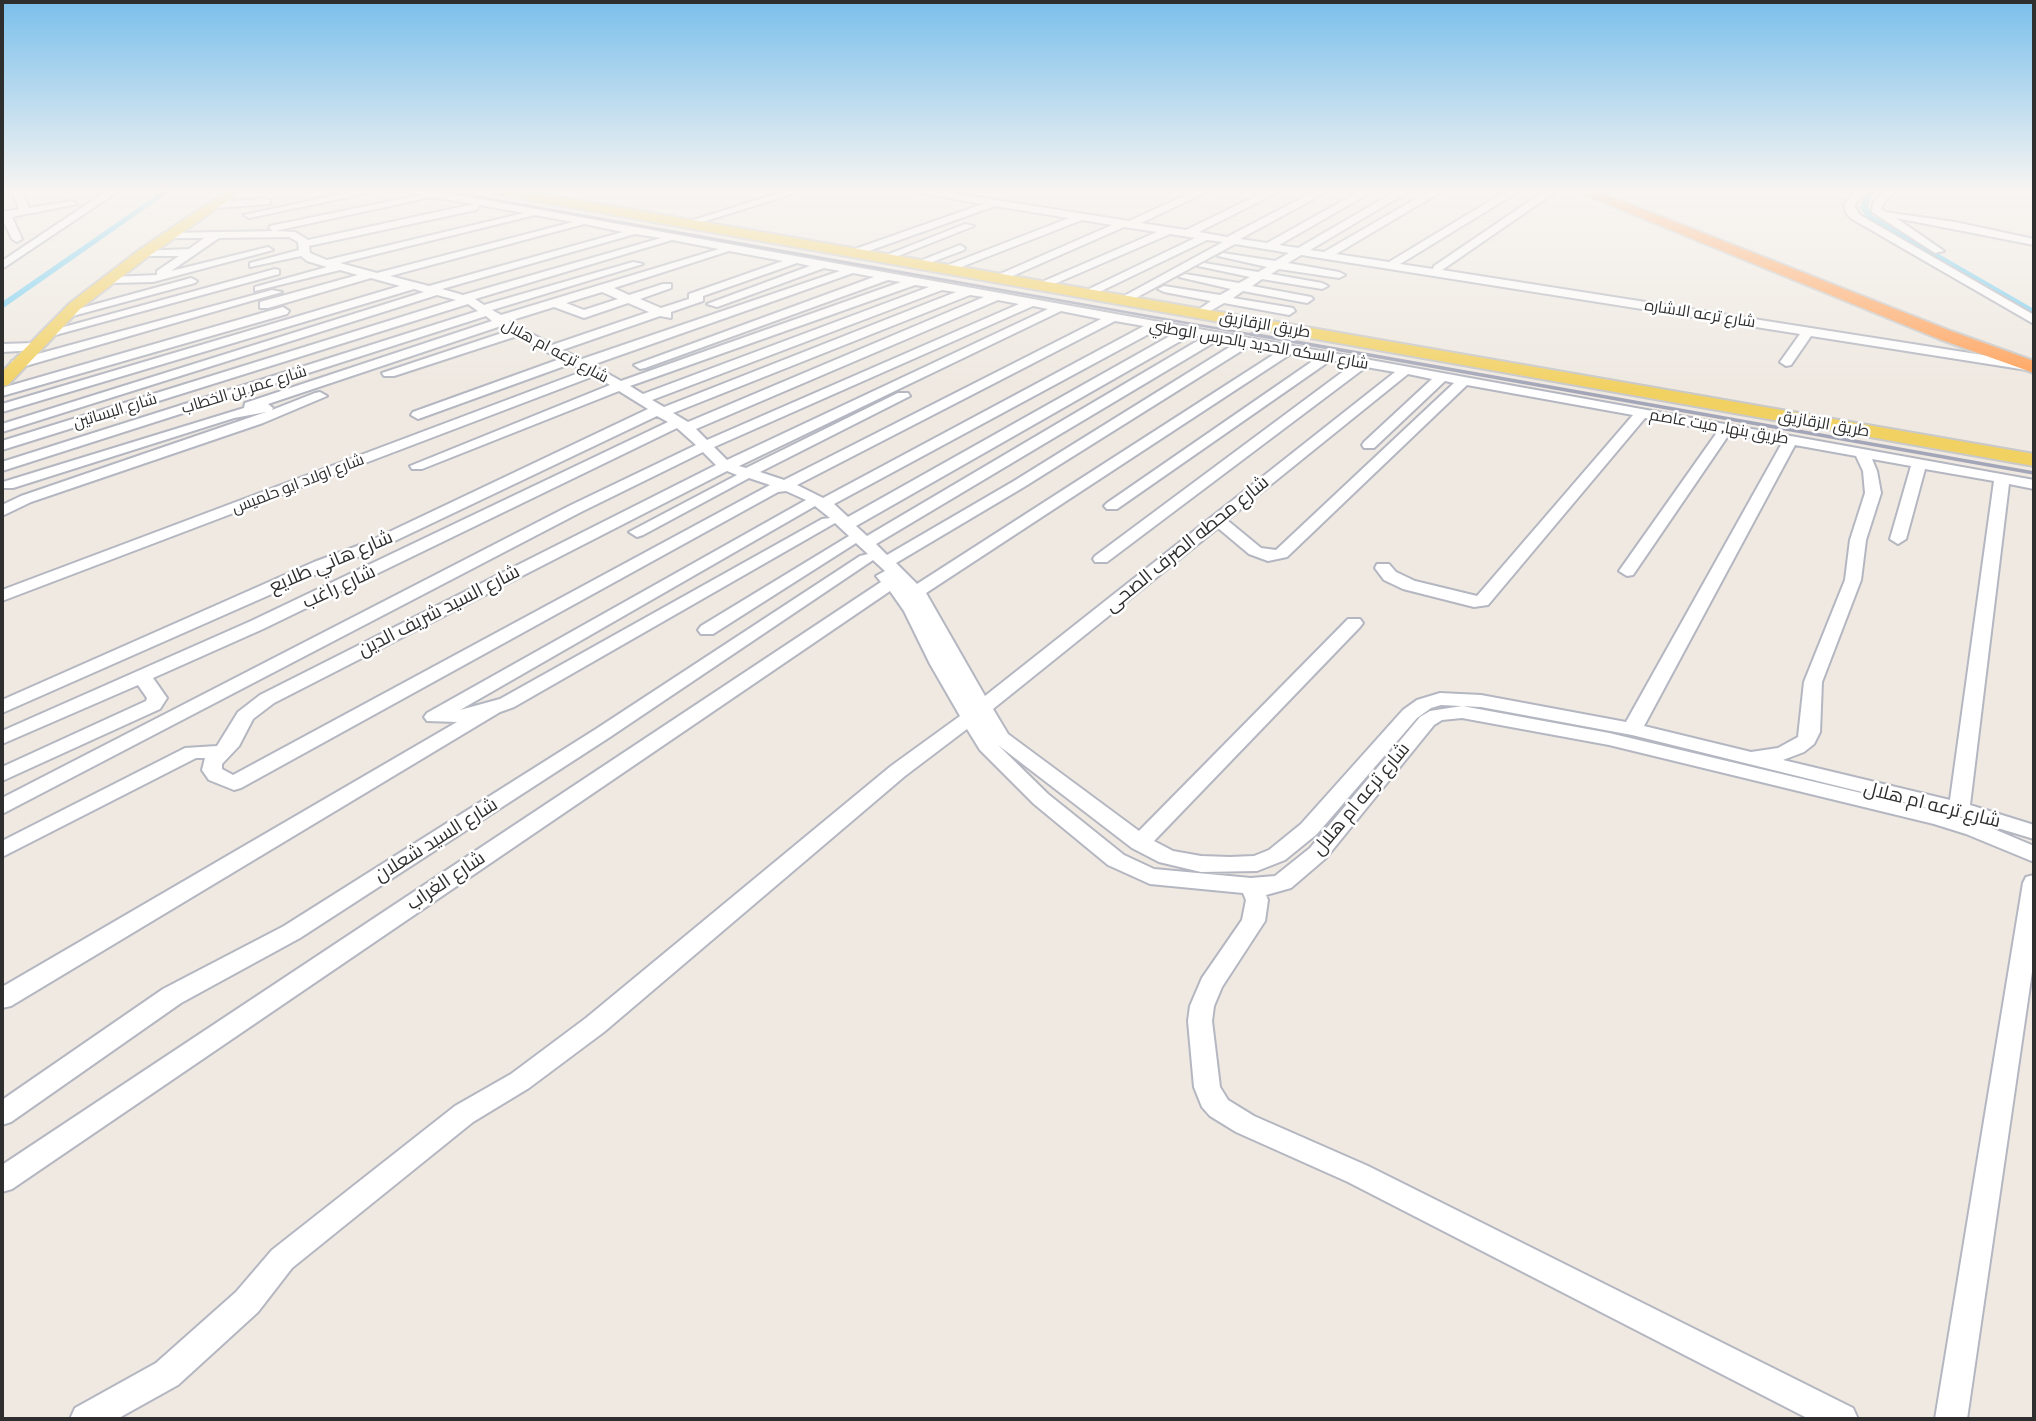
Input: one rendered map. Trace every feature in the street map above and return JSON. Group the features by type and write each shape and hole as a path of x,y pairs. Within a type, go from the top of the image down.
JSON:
{"highway":[{"path":"1748,256 1993,353 2033,364"},
{"path":"1765,256 2033,364"}],"main road":[{"path":"120,256 96,278 140,256"},
{"path":"2,384 26,354 72,309 140,256"},
{"name":"طريق الزقازيق","path":"884,256 1206,309 1720,403"},
{"name":"طريق الزقازيق","path":"891,256 2034,458"}],"street":[{"name":"شارع ترعه ام هلال","path":"131,262 161,256"},
{"path":"131,262 161,256"},
{"path":"131,262 161,256"},
{"path":"131,262 161,256"},
{"path":"138,291 194,256"},
{"path":"72,309 138,291 318,256"},
{"path":"48,333 319,256"},
{"path":"2,348 26,354 319,256"},
{"name":"شارع ترعه ام هلال","path":"321,256 484,310 517,332 594,371 669,418 704,447 709,463 780,487 851,538 917,591 928,607 953,673"},
{"path":"2,408 483,256"},
{"path":"2,384 500,256"},
{"path":"2,384 405,282 523,256"},
{"path":"248,406 350,372 484,310 626,256"},
{"path":"484,310 666,256"},
{"path":"484,310 555,303 705,256"},
{"path":"555,303 581,314 629,300 741,256"},
{"name":"شارع السكه الحديد بالحرس الوطني","path":"770,256 1404,371"},
{"path":"923,262 938,256"},
{"path":"952,267 980,256"},
{"path":"1004,276 1050,256"},
{"path":"1048,283 1110,256"},
{"path":"1093,291 1165,256"},
{"name":"شارع ترعه الاشاره","path":"1205,256 1205,264 1220,256"},
{"path":"1132,298 1217,256"},
{"name":"شارع ترعه الاشاره","path":"1265,256 1262,274 1322,256"},
{"path":"1206,309 1292,256"},
{"name":"شارع ترعه الاشاره","path":"1334,256 2033,364"},
{"path":"1394,263 1405,256"},
{"path":"1438,268 1455,256"},
{"path":"1924,256 2034,320"},
{"path":"1950,256 2014,294"},
{"path":"680,291 774,257"},
{"path":"552,349 680,306 794,261"},
{"path":"131,262 138,291"},
{"name":"شارع ترعه الاشاره","path":"1370,262 1438,268 1993,353"},
{"path":"1205,264 1322,287"},
{"path":"1205,264 1322,287"},
{"path":"1205,264 1322,287"},
{"path":"1132,298 1205,264 1322,287"},
{"path":"713,304 821,265"},
{"path":"418,466 594,371 694,326 851,271"},
{"path":"1262,274 1322,287"},
{"path":"642,276 733,312"},
{"path":"418,415 717,337 885,277"},
{"path":"2,428 405,282"},
{"path":"594,371 913,282"},
{"path":"620,283 712,319"},
{"path":"640,400 940,287"},
{"path":"603,288 717,337"},
{"path":"669,418 809,355 968,292"},
{"path":"579,295 636,321"},
{"path":"669,418 840,363 996,297"},
{"path":"2,807 378,611 704,447 1031,303"},
{"name":"شارع السيد شريف الدين","path":"221,752 232,743 245,716 256,705 721,468 1059,308"},
{"path":"1206,309 1269,316"},
{"name":"شارع عمر بن الخطاب","path":"2,467 331,363 484,310"},
{"name":"شارع البساتين","path":"2,446 484,310"},
{"path":"637,532 795,450 1077,311"},
{"path":"851,538 877,475 963,411 1007,388 1045,353 1112,318"},
{"path":"221,752 212,763 212,770 216,775 234,783 837,458 963,411 1007,388 1083,364 1154,326"},
{"path":"1786,362 1808,331"},
{"path":"263,401 284,404 320,396 517,332"},
{"path":"707,630 1076,395 1187,332"},
{"path":"858,335 884,344"},
{"path":"2,999 492,710 851,538 1103,404 1214,337"},
{"path":"993,339 1010,344"},
{"path":"492,710 470,716 434,717 1134,414 1245,342"},
{"path":"917,591 1289,350"},
{"path":"1045,353 1083,364"},
{"path":"809,355 877,373"},
{"path":"1112,506 1327,357"},
{"path":"331,363 366,381"},
{"path":"1101,559 1363,363"},
{"name":"شارع اولاد ابو حلميس","path":"2,596 594,371"},
{"name":"طريق بنها, ميت عاصم","path":"1404,371 2034,484"},
{"name":"شارع محطه الصرف الصحى","path":"976,712 1404,371"},
{"path":"1369,445 1442,377"},
{"path":"1218,520 1255,551 1268,556 1281,554 1464,381"},
{"path":"1076,395 1134,414"},
{"path":"2,511 33,496 295,407 320,396"},
{"path":"820,397 849,408"},
{"path":"8,485 232,414 295,407"},
{"path":"1382,568 1390,576 1409,585 1474,602 1486,598 1642,413"},
{"path":"831,416 849,423"},
{"name":"شارع هاني طلايع","path":"2,707 320,566 669,418"},
{"name":"شارع راغب","path":"2,738 372,571 669,418"},
{"path":"1627,571 1727,428"},
{"path":"1632,729 1791,439"},
{"path":"778,442 795,450"},
{"path":"1744,757 1780,754 1797,748 1807,740 1813,682 1853,580 1858,540 1873,493 1872,478 1862,452"},
{"path":"837,458 877,475"},
{"path":"1898,539 1919,463"},
{"path":"1959,809 2002,478"},
{"name":"شارع ترعه ام هلال","path":"851,538 913,611 976,712 1013,749 1140,843 1167,857 1201,864 1257,863 1277,855 1309,829 1410,714 1424,704 1440,699 1481,701 1632,729 1959,809 2034,832"},
{"name":"شارع السيد شعلان","path":"2,1114 172,996 292,932 592,740 851,538"},
{"name":"شارع الغراب","path":"2,1180 851,538"},
{"path":"357,552 372,571"},
{"path":"378,611 408,627"},
{"path":"1140,843 1354,624"},
{"path":"2,775 153,705 157,698 142,676"},
{"name":"شارع ترعه ام هلال","path":"976,712 979,737 1011,772 1128,867 1167,879 1267,887 1283,882 1318,853 1418,730 1437,715 1462,712 1543,726 1687,757 1950,822 1982,832 2034,855"},
{"path":"86,1419 167,1374 247,1302 282,1259 464,1114 520,1080 595,1025 869,794 976,712"},
{"path":"2,850 192,752 221,752"},
{"path":"1951,1419 2034,883"},
{"path":"1251,886 1257,900 1253,921 1210,984 1202,1006 1200,1021 1207,1087 1211,1099 1219,1108 1245,1124 1358,1174 1842,1419"}],"waterway":[{"path":"2,306 74,256"},
{"path":"1938,256 2034,312"}],"railway":[{"path":"812,256 1260,336"},
{"path":"1251,334 2034,473"}]}
